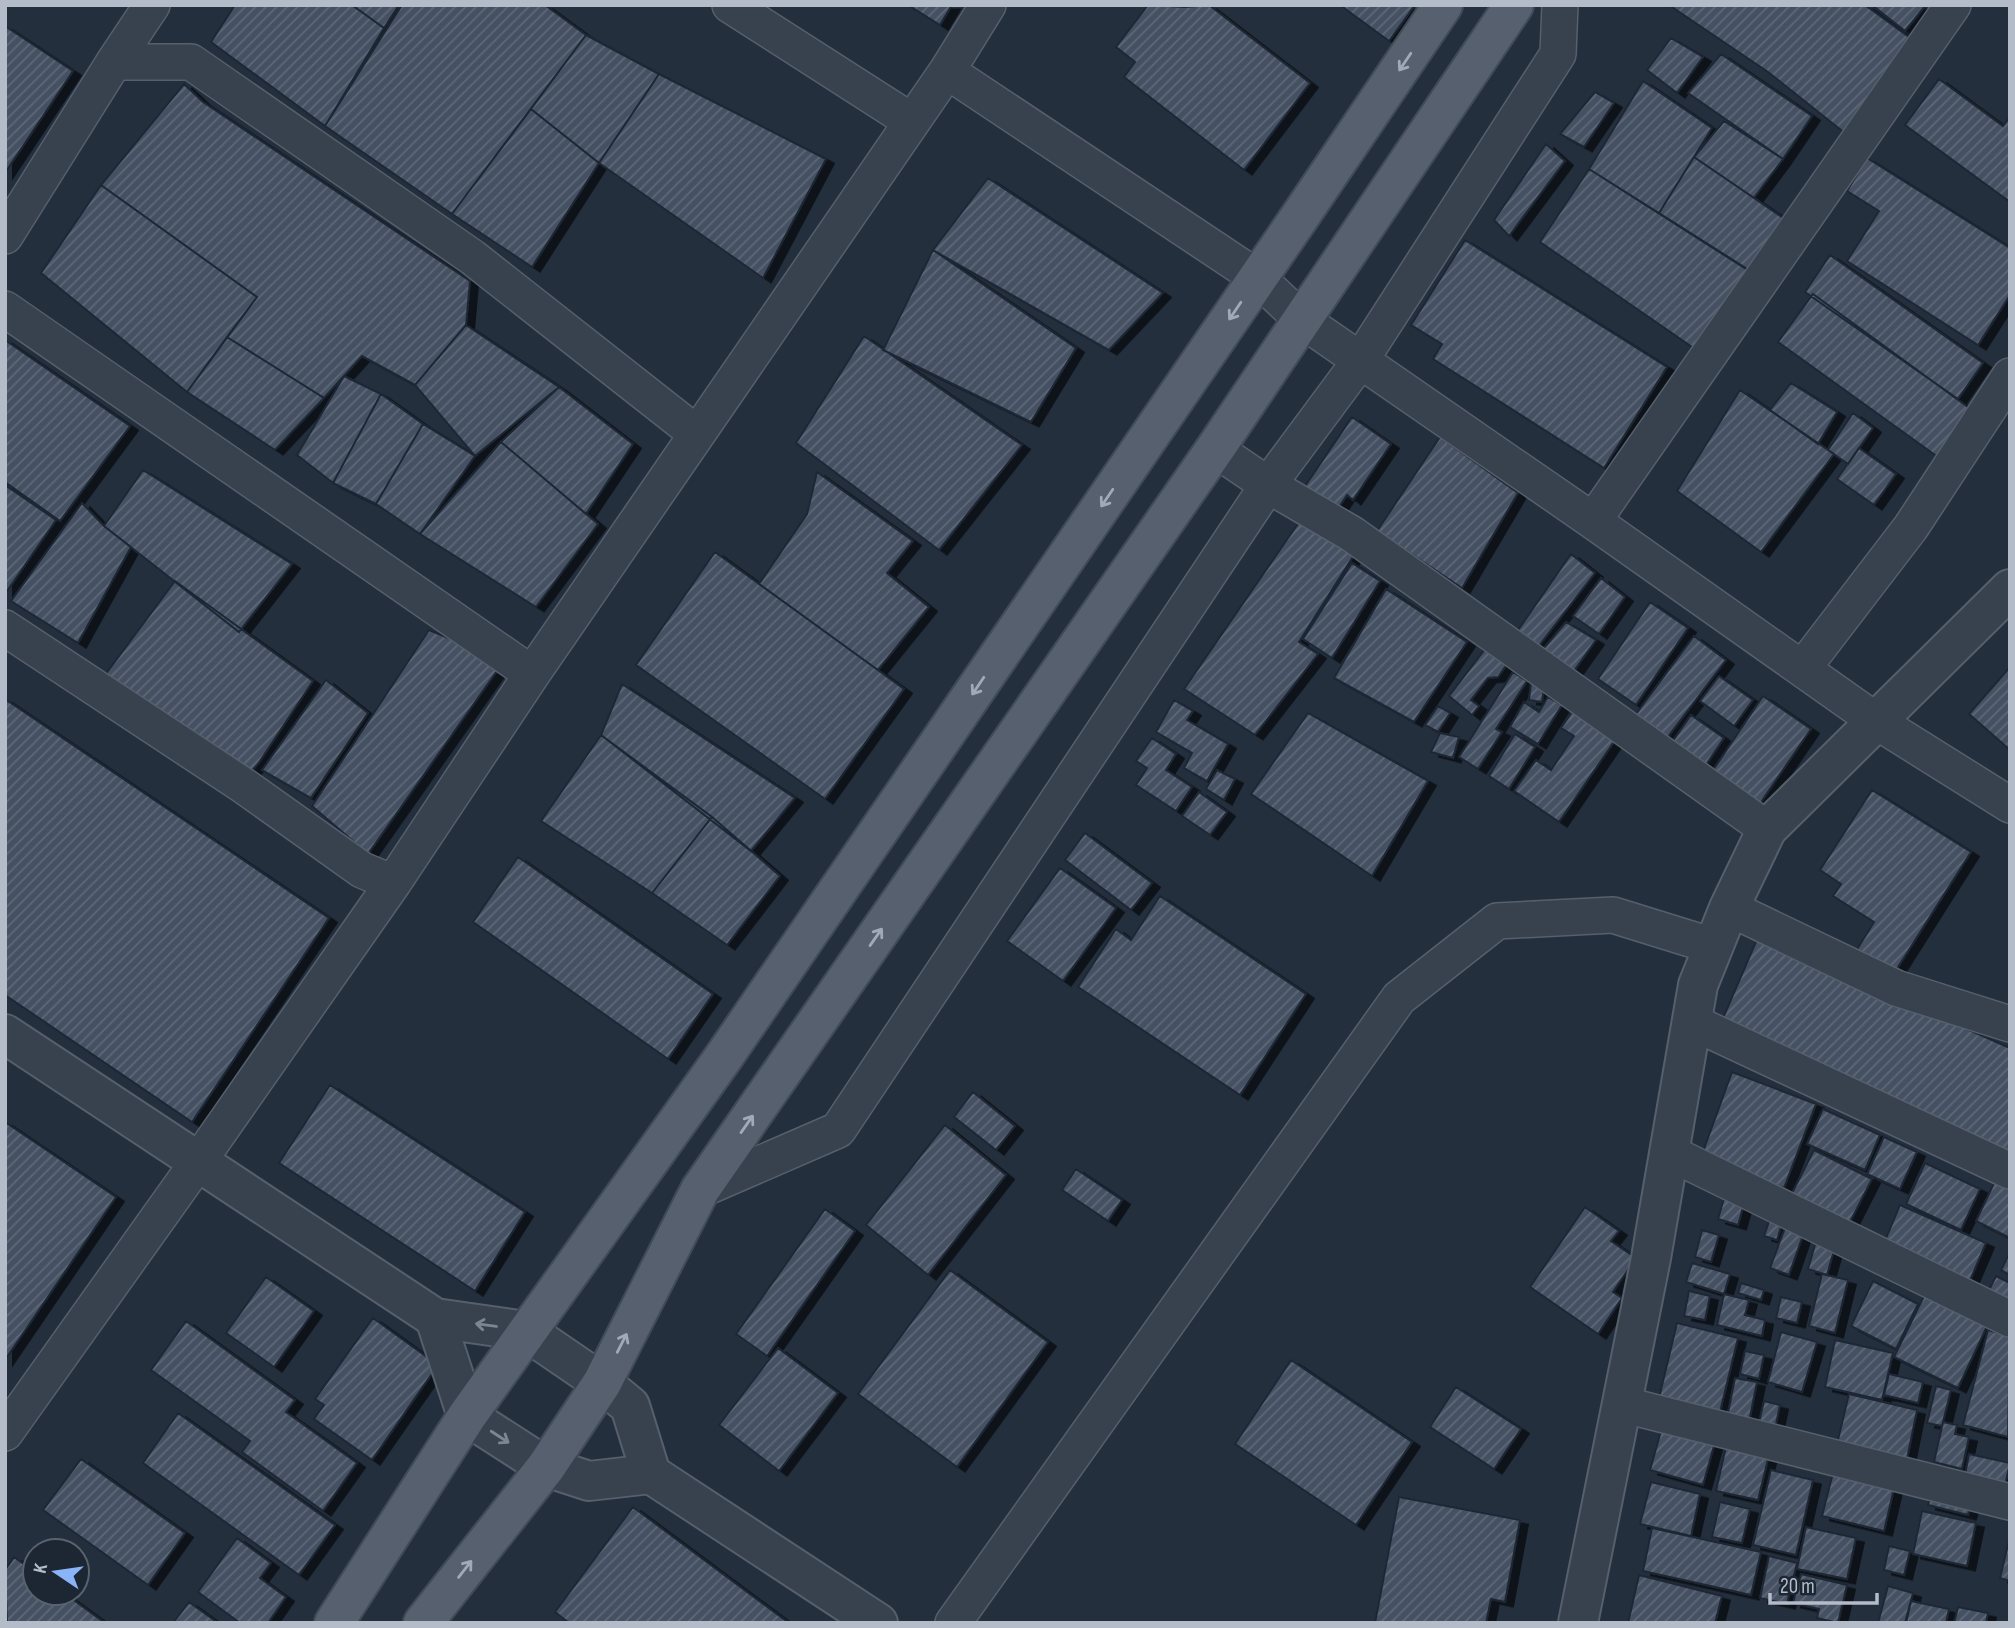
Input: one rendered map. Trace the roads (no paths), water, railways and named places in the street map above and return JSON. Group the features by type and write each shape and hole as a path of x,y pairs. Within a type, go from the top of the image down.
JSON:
{"main road":[{"path":"334,1623 467,1416 723,1058 1443,5"},
{"path":"423,1623 546,1467 602,1383 700,1190 1215,449 1514,5"}],"street":[{"path":"5,236 152,5"},
{"path":"730,5 911,121"},
{"path":"5,1433 393,883 532,674 947,71 988,5"},
{"path":"700,1190 838,1130 1268,485 1360,361 1559,54 1560,5"},
{"path":"1593,521 1953,5"},
{"path":"114,62 191,62 471,257 697,434"},
{"path":"947,71 1258,278 1302,320 1876,721 2010,805"},
{"path":"5,309 532,674"},
{"path":"1803,668 1911,527 2010,376"},
{"path":"1215,449 1268,485 1352,534 1767,829"},
{"path":"1578,1623 1651,1258 1699,985 1713,946 1767,829 2010,589"},
{"path":"5,628 244,786 362,870 393,883"},
{"path":"1729,908 1896,988 2010,1024"},
{"path":"953,1623 1399,999 1497,920 1614,915 1713,946"},
{"path":"1692,1022 2010,1171"},
{"path":"5,1034 435,1318 526,1331 602,1383 630,1406 651,1474 878,1623"},
{"path":"1668,1152 2010,1319"},
{"path":"435,1318 467,1416 546,1467 589,1481 651,1474"},
{"path":"1621,1404 2010,1502"}]}
